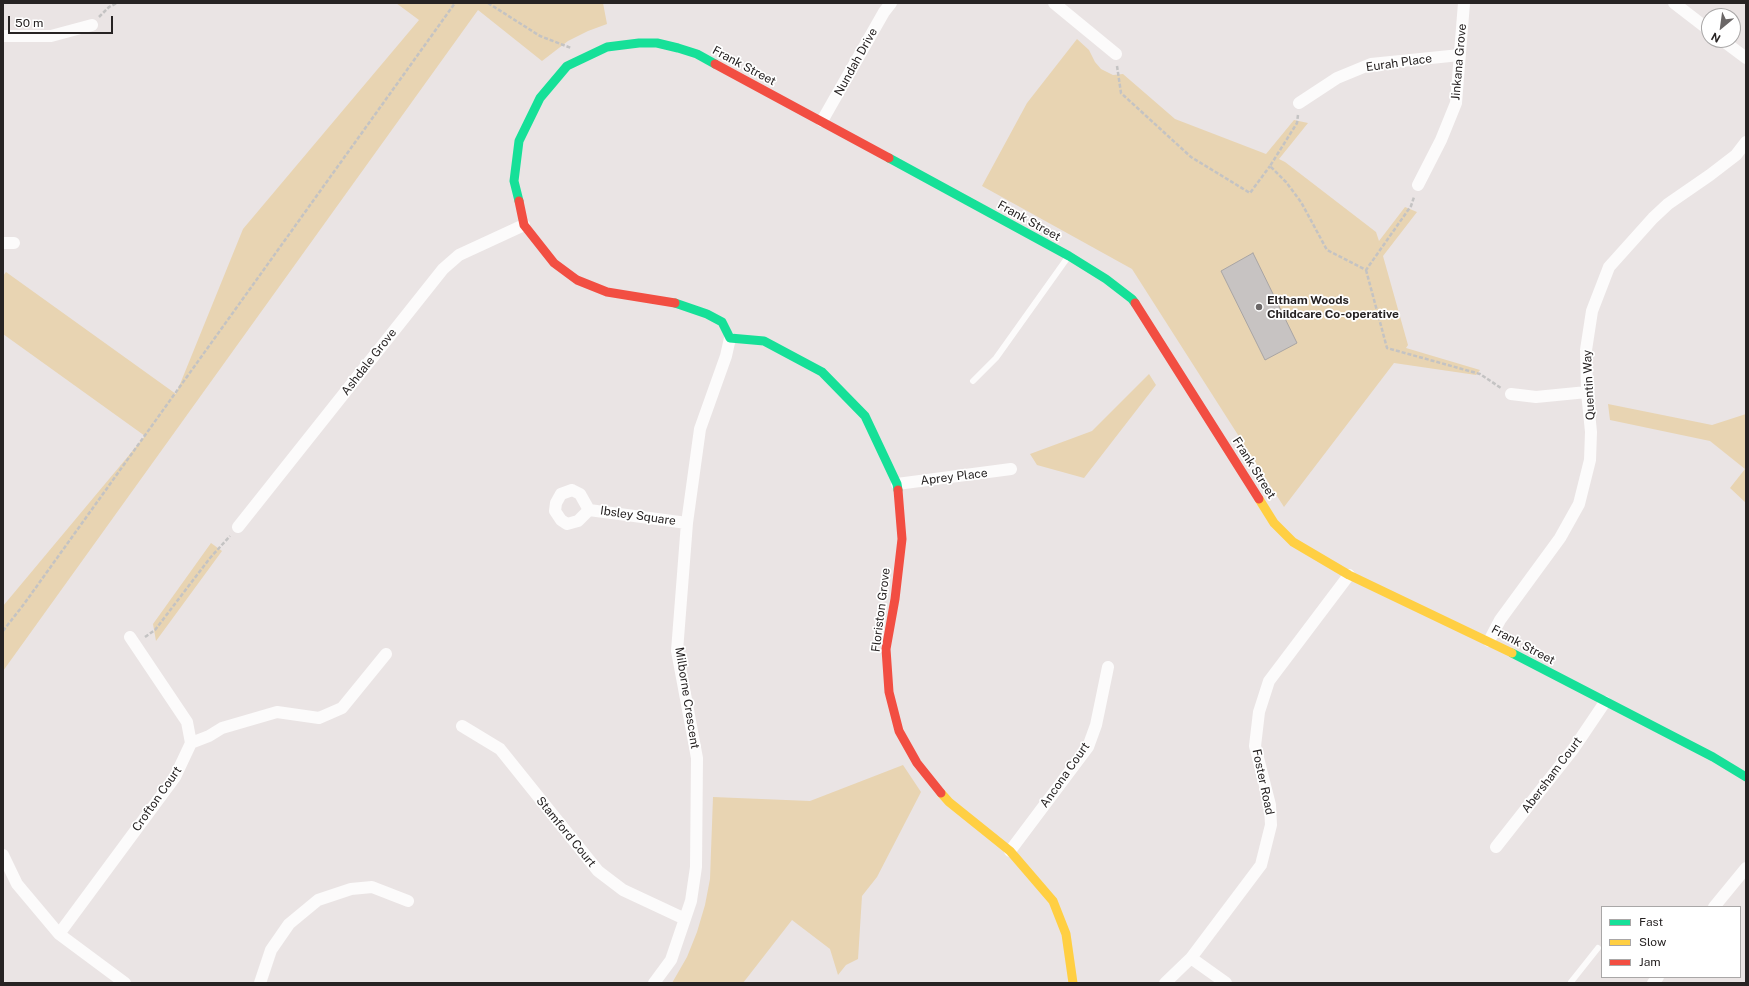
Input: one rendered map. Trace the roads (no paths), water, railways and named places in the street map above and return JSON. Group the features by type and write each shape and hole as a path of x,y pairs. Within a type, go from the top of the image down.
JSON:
{"street":[{"name":"Nundah Drive","path":"822,122 884,12 891,3"},
{"path":"1054,3 1116,54"},
{"name":"Jinkana Grove","path":"1418,185 1441,140 1456,103 1464,3"},
{"path":"1674,3 1701,24"},
{"path":"3,36 51,36 92,25"},
{"name":"Frank Street","path":"730,338 722,322 707,314 672,302 607,292 577,280 554,263 524,225 514,181 519,141 540,98 567,66 607,47 639,43 657,43 697,54 1069,256 1106,279 1132,299 1274,523 1293,542 1349,575 1489,640 1605,702 1713,757 1746,777"},
{"path":"1733,48 1746,58"},
{"name":"Eurah Place","path":"1299,102 1337,78 1371,64 1460,55"},
{"name":"Quentin Way","path":"1489,640 1500,620 1560,538 1579,504 1590,460 1591,432 1587,392 1586,350 1592,311 1609,267 1668,204 1736,155 1746,142"},
{"name":"Ashdale Grove","path":"238,527 443,268 459,255 524,225"},
{"name":"Floriston Grove","path":"730,338 764,340 822,372 865,416 897,484 902,539 895,599 886,649 889,692 900,731 916,763 949,802 1010,851 1052,901 1066,934 1073,983"},
{"name":"Milborne Crescent","path":"654,983 671,960 691,900 696,867 696,758 677,652 687,523 700,428 726,356 730,338"},
{"path":"1511,394 1536,397 1587,392"},
{"name":"Aprey Place","path":"897,484 1011,469"},
{"name":"Ibsley Square","path":"590,510 687,523"},
{"name":"Foster Road","path":"1166,983 1191,958 1261,865 1271,825 1270,805 1255,746 1259,712 1269,682 1349,575"},
{"path":"132,640 187,722 191,743 209,736 222,728 277,712 319,718 342,708 386,654"},
{"name":"Ancona Court","path":"1010,851 1088,747 1096,724 1108,667"},
{"name":"Abersham Court","path":"1496,847 1574,748 1605,702"},
{"name":"Stamford Court","path":"462,726 500,749 598,871 623,890 685,919"},
{"name":"Crofton Court","path":"59,934 175,777 191,743"},
{"path":"3,855 17,884 59,934 125,983"},
{"path":"1715,906 1746,868"},
{"path":"260,983 272,950 289,924 318,900 351,889 372,886 408,902"},
{"path":"1191,958 1226,983"}],"lane":[{"path":"973,381 996,358 1069,256"},
{"path":"1572,983 1571,982 1598,948"}],"place":[{"name":"Eltham Woods Childcare Co-operative","path":"1259,307"}]}
